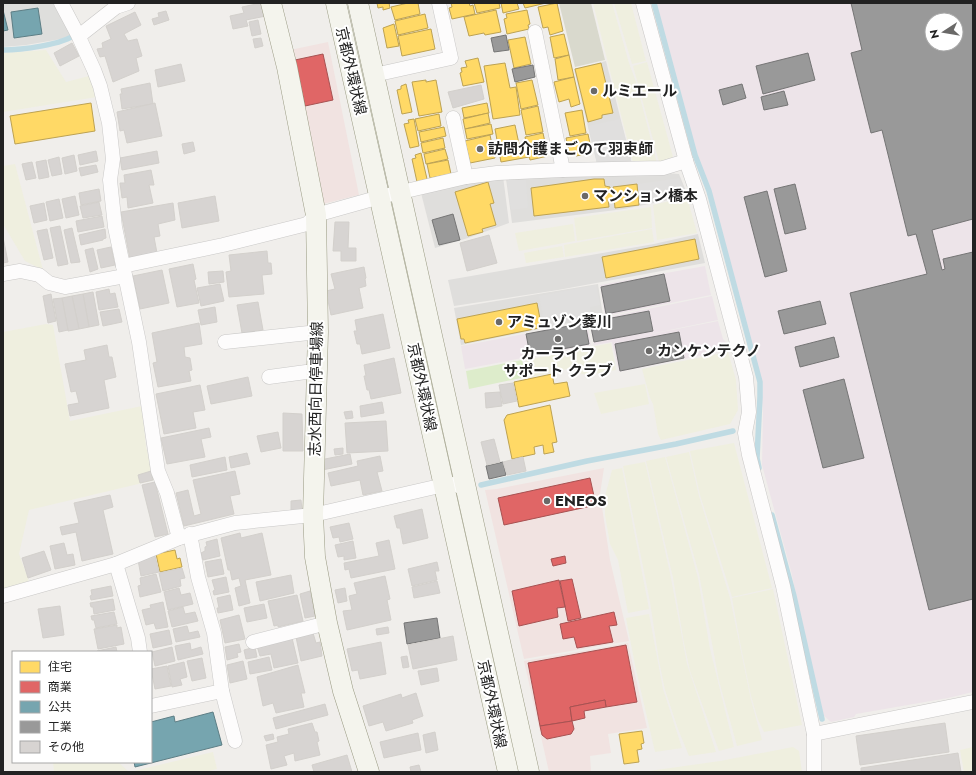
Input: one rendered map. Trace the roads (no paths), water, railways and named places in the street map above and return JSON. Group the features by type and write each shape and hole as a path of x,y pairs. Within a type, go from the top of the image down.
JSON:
{"street":[{"path":"61,3 77,32 100,86 109,123 112,159 110,180 115,227 139,342 158,471 198,576 214,633 222,692 235,741"},
{"path":"77,32 116,6 128,3"},
{"name":"志水西向日停車場線","path":"271,3 287,67 316,215 318,332 313,515 315,557 327,623 343,691 369,772"},
{"name":"京都外環状線","path":"336,3 508,772"},
{"name":"京都外環状線","path":"358,3 529,772"},
{"path":"374,75 451,58 439,3"},
{"path":"643,3 686,161 699,199 746,377 749,412 746,433 748,455 783,586 814,734 814,772"},
{"path":"535,32 563,170"},
{"path":"454,118 466,177"},
{"path":"3,274 20,271 38,275 49,283 65,287 308,224 316,215 380,197 466,177 497,173 663,168 686,161"},
{"path":"225,342 318,332"},
{"path":"269,377 306,372 316,373"},
{"path":"3,596 116,564 184,536 235,523 313,515 444,485 454,484 467,490"},
{"path":"116,564 138,638 140,651"},
{"path":"253,642 327,623"},
{"path":"152,706 222,692"},
{"path":"814,734 973,702"}],"waterway":[{"path":"654,3 695,155 709,191 760,382 757,458 759,468"},
{"path":"3,50 30,48 52,44 70,38 76,34"},
{"path":"481,485 587,461 676,444 733,431"},
{"path":"772,515 794,596 822,719"}],"place":[{"name":"ルミエール","path":"594,91"},
{"name":"訪問介護まごのて羽束師","path":"480,149"},
{"name":"マンション橋本","path":"585,196"},
{"name":"アミュゾン菱川","path":"499,322"},
{"name":"カーライフ サポート クラブ","path":"558,339"},
{"name":"カンケンテクノ","path":"649,351"},
{"name":"ENEOS","path":"547,501"}]}
